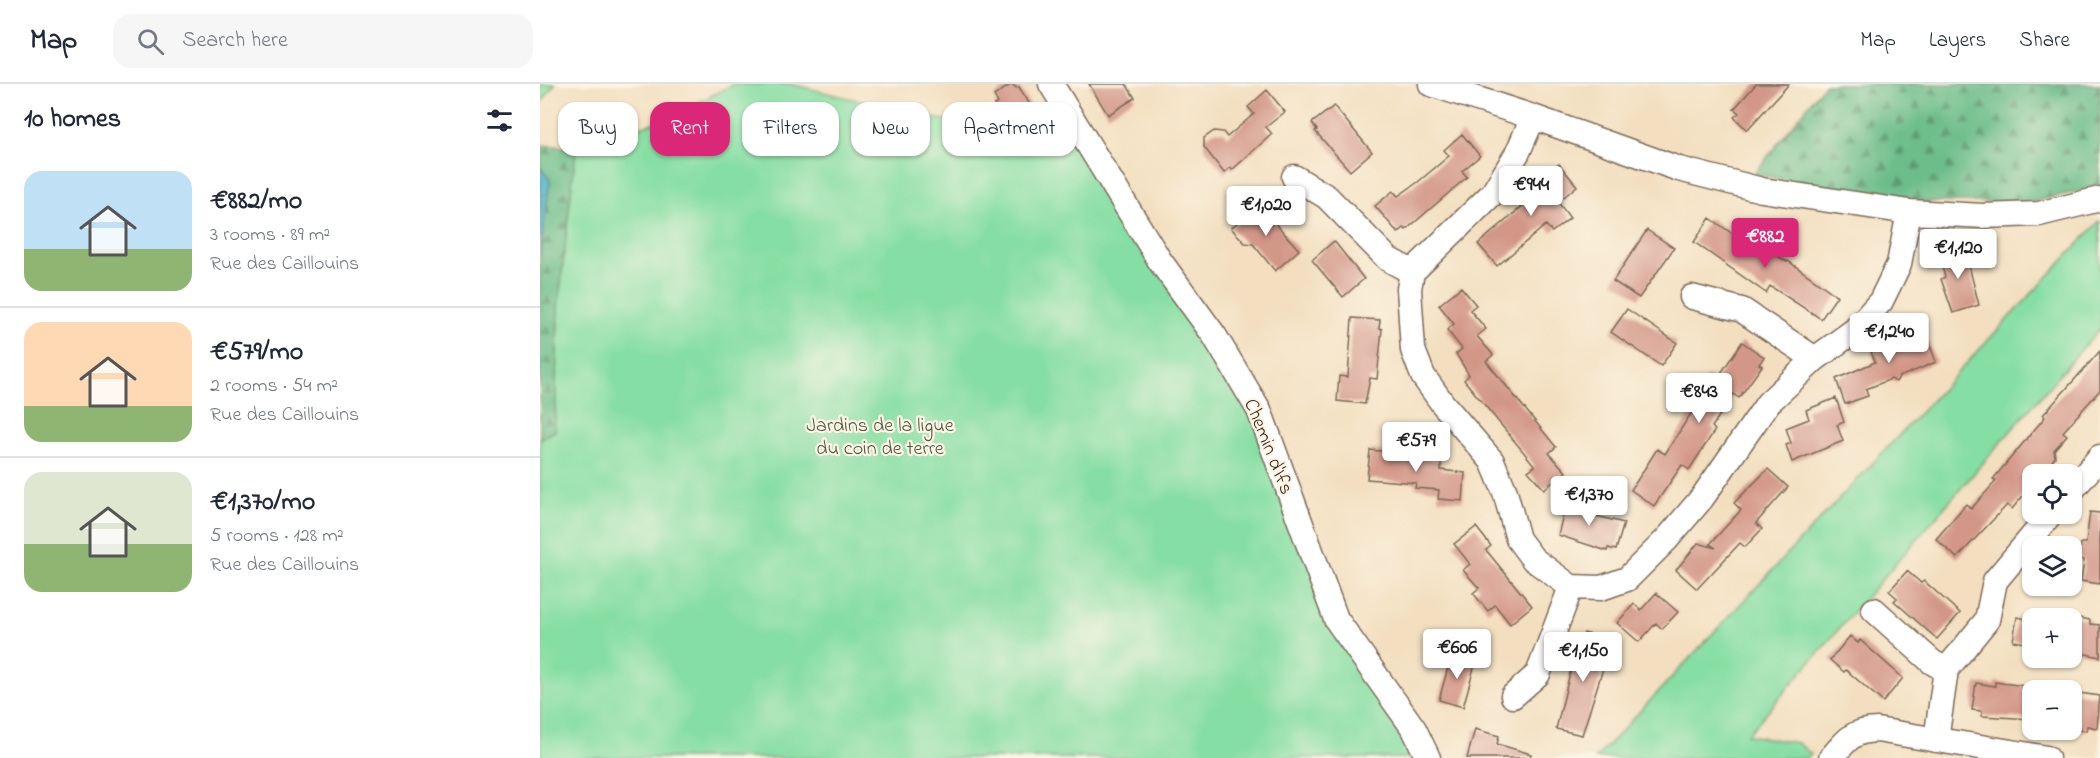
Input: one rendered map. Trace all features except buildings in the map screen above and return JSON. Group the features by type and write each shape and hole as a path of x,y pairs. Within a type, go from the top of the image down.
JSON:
{"street":[{"name":"Chemin d'Ifs","path":"1051,84 1160,261 1214,335 1259,410 1336,620 1414,729 1428,758"},
{"path":"1431,84 1533,117 1679,169 1732,183 1909,212 1983,216 2039,214 2094,205"},
{"path":"1533,117 1518,152 1493,193 1412,272 1409,289 1413,350 1423,376 1443,404 1492,461 1505,492 1518,539 1533,559 1571,587 1601,588 1627,579 1702,498 1768,404 1815,358 1855,330 1881,301 1899,264 1909,212"},
{"path":"1294,177 1327,197 1388,260 1412,272"},
{"path":"1692,297 1742,310 1815,358"},
{"path":"2082,478 2100,457"},
{"path":"1936,741 1946,670 1987,620 1995,581 2043,524"},
{"path":"1513,696 1538,674 1571,587"},
{"path":"1874,610 1932,662 1946,670"},
{"path":"1831,758 1850,737 1860,731 1877,730 2035,757"}],"green space":[{"path":"540,84 555,84 540,104"},
{"name":"Jardins de la ligue du coin de terre","path":"734,84 790,84 865,102 851,102 851,156 930,156 930,118 942,119 942,156 1077,156 1077,139 1081,140 1220,335 1332,608 1433,758 540,758 540,439 555,431 558,308 575,156 638,156 638,128 650,124 650,156 730,156 730,102 699,102"},
{"path":"1825,84 2100,84 2100,186 2033,202 1910,202 1754,174"},
{"path":"540,145 558,146 558,156 575,156 558,308 555,431 540,439"},
{"path":"2100,221 2100,328 1747,735 1798,743 1811,754 1808,758 1596,758"}],"water":[{"path":"540,167 550,180 540,258"}]}
